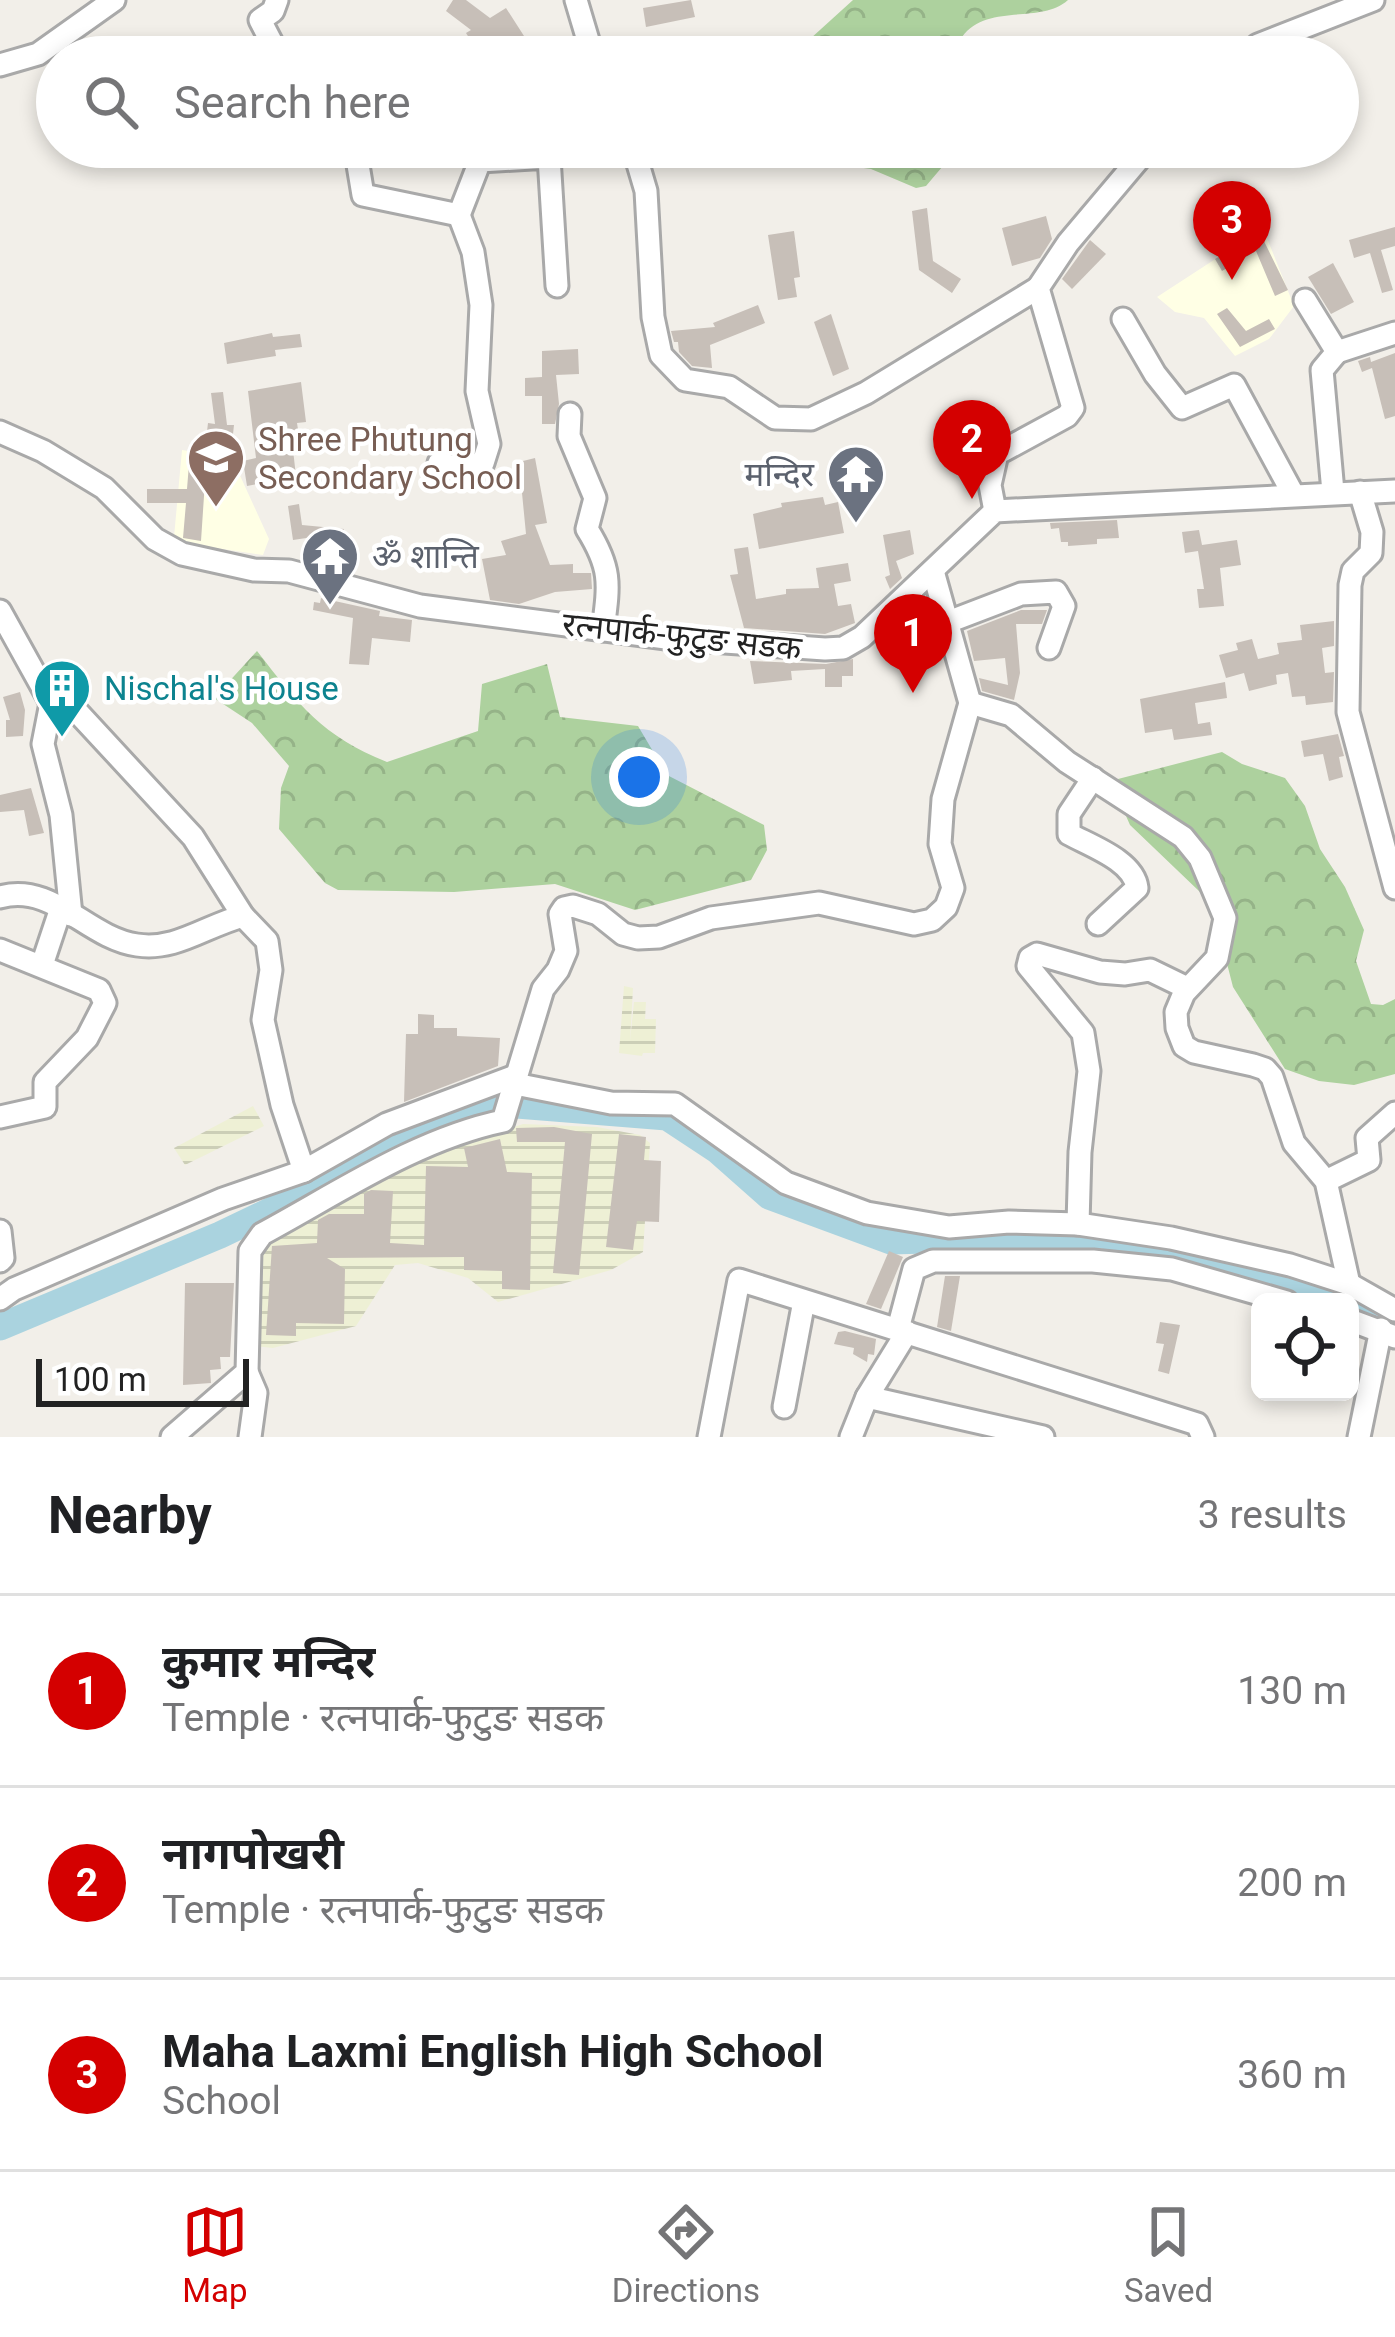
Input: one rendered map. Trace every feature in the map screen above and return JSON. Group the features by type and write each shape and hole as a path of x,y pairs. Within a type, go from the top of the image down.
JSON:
{"street":[{"path":"63,36 114,0"},
{"path":"268,36 260,20 273,11 277,0"},
{"path":"576,0 587,36"},
{"path":"1281,36 1373,0"},
{"path":"0,65 36,55"},
{"path":"358,168 363,195 459,215"},
{"path":"440,463 458,468 483,463 489,444 477,391 481,305 473,252 459,215 477,168"},
{"path":"550,168 557,286"},
{"path":"639,168 646,191 653,317 662,355 685,380 730,387 775,418 811,419 866,393 1038,289 1068,243 1131,168"},
{"path":"1038,289 1072,408 1067,416 997,454 990,485 995,512 1395,491"},
{"path":"1305,300 1337,352"},
{"path":"1123,319 1155,374 1182,408 1234,386 1293,494"},
{"path":"1333,492 1322,370 1337,352 1395,333"},
{"path":"570,414 569,436 595,498 586,529 605,559 609,582 603,630"},
{"name":"रत्नपार्क-फुटुङ सडक","path":"0,431 104,488 155,539 182,554 254,570 290,571 420,606 688,640 843,648 892,612 995,512"},
{"path":"1360,492 1372,532 1370,553 1353,571 1350,585 1348,712 1395,888"},
{"path":"250,1437 256,1393 247,1372 254,1242 424,1148 470,1128 503,1121 543,989 559,970 566,951 560,914 564,908 598,914 623,934 638,938 659,937 711,918 819,903 914,924 932,920 946,907 953,888 940,844 943,799 970,703 932,571"},
{"path":"948,622 1021,594 1056,592 1064,606 1048,648"},
{"path":"0,611 51,703 44,744 61,815 66,912 42,965"},
{"path":"51,703 69,703 193,838 243,916 267,941 271,970 263,1020 282,1106 304,1171"},
{"path":"970,703 1011,716 1067,762 1183,837 1200,858 1225,918 1217,958 1187,988 1176,1012 1184,1046 1265,1070 1294,1143 1326,1180 1349,1284"},
{"path":"1093,778 1069,814 1069,834 1126,866 1138,888 1098,924"},
{"path":"0,897 18,892 40,896 115,940 172,946 212,924 243,916"},
{"path":"0,950 100,990 105,1003 87,1038 45,1082 45,1107 0,1117"},
{"path":"1078,1224 1089,1071 1086,1052 1082,1033 1038,981 1028,966 1030,958 1037,954 1113,973 1150,970 1187,988"},
{"path":"0,1300 14,1289 223,1199 304,1171 387,1124 515,1080 611,1103 675,1104 787,1183 867,1213 950,1227 1009,1222 1078,1224 1172,1238 1349,1284 1390,1325"},
{"path":"1326,1180 1370,1160 1367,1138 1395,1113"},
{"path":"0,1231 0,1261"},
{"path":"851,1437 903,1331 914,1270 933,1261 1093,1261 1172,1269 1256,1293"},
{"path":"709,1437 739,1280 1197,1424 1204,1437"},
{"path":"784,1407 804,1300"},
{"path":"1359,1321 1390,1325"},
{"path":"1359,1437 1390,1325"},
{"path":"172,1437 247,1372"},
{"path":"867,1397 1043,1437"}],"shaded area":[{"path":"1263,228 1294,306 1269,339 1235,356 1204,318 1175,312 1157,297"},
{"name":"Shree Phutung Secondary School","path":"182,450 232,458 269,539 263,555 174,537"},
{"path":"624,986 633,988 630,1041 634,1002 646,1002 645,1019 656,1019 655,1053 619,1053"},
{"path":"253,1106 264,1126 185,1165 174,1148"},
{"path":"523,1124 597,1127 640,1135 650,1143 643,1252 611,1270 498,1302 468,1278 418,1263 395,1265 356,1326 273,1348 254,1346 257,1253 267,1241 429,1156"}],"green space":[{"path":"853,0 1068,0 1043,11 985,20 963,36 813,36"},
{"path":"864,168 941,168 926,186 916,188"},
{"path":"257,651 328,730 387,762 478,731 482,684 547,664 560,717 638,726 667,775 764,825 767,850 751,880 635,910 555,884 454,892 338,890 325,883 279,829 281,788 289,766 252,723 214,698"},
{"path":"1222,752 1285,778 1305,806 1320,849 1345,887 1364,930 1356,961 1371,1004 1395,999 1395,1074 1354,1085 1319,1081 1285,1069 1233,987 1214,913 1200,892 1130,825 1115,791 1118,779"}],"building":[{"path":"453,0 466,0 490,18 506,8 524,36 468,36 471,30 446,11"},
{"path":"691,0 695,17 646,27 643,8"},
{"path":"927,208 933,261 961,279 952,293 919,270 912,211"},
{"path":"1046,216 1052,239 1040,258 1012,266 1002,228"},
{"path":"1395,227 1395,246 1381,250 1393,290 1382,293 1370,253 1354,258 1349,240"},
{"path":"794,231 800,277 794,278 797,297 778,300 768,235"},
{"path":"1260,233 1288,290 1275,296 1256,251 1222,271 1215,259"},
{"path":"1090,240 1106,254 1072,289 1062,279"},
{"path":"1333,263 1354,302 1331,314 1308,277"},
{"path":"758,305 765,323 710,345 712,368 692,366 679,352 671,331 715,327 713,323"},
{"path":"1227,308 1246,331 1269,319 1275,329 1240,347 1217,314"},
{"path":"831,314 849,369 833,376 814,322"},
{"path":"272,333 273,337 300,334 302,347 227,364 224,343"},
{"path":"578,349 579,374 556,375 555,424 542,424 542,396 525,396 525,378 542,377 542,351"},
{"path":"1395,353 1395,416 1385,419 1372,368 1362,372 1358,361 1370,357 1371,362"},
{"path":"301,382 306,422 297,423 301,449 293,450 296,476 247,486 243,461 256,458 248,391"},
{"path":"223,392 227,425 234,425 232,443 206,440 208,423 215,424 211,393"},
{"path":"535,458 547,523 535,525 550,565 573,564 573,573 591,573 592,589 555,592 519,604 490,600 482,559 506,555 501,541 526,534 519,462"},
{"path":"189,464 228,469 227,483 205,481 201,541 183,538 186,503 147,503 147,489 187,489"},
{"path":"823,497 825,505 838,502 844,533 759,549 753,514 782,507 781,503"},
{"path":"299,504 302,525 344,529 342,551 312,548 313,537 293,540 288,506"},
{"path":"1117,520 1119,538 1068,546 1061,542 1059,528 1051,529 1050,523"},
{"path":"910,530 914,554 896,561 902,578 890,589 883,535"},
{"path":"1199,530 1202,545 1237,540 1241,565 1220,568 1224,606 1199,608 1197,589 1204,589 1198,551 1185,553 1182,532"},
{"path":"748,547 756,599 786,594 786,589 819,588 816,568 848,563 851,581 834,584 838,606 851,604 855,623 825,634 744,628 730,575 738,574 734,549"},
{"path":"321,598 380,611 379,616 412,620 410,642 372,638 369,665 349,664 353,618 313,610 314,602 320,603"},
{"path":"1021,610 1047,610 1042,624 1016,624 1020,673 1014,700 982,691 979,678 1008,685 1005,658 974,661 967,631"},
{"path":"1334,621 1334,646 1322,648 1325,673 1334,672 1333,702 1306,705 1305,696 1292,697 1288,673 1276,675 1277,684 1249,691 1244,673 1226,678 1219,655 1238,650 1236,643 1252,639 1258,659 1279,654 1277,643 1302,640 1300,625"},
{"path":"853,659 853,676 842,676 842,687 825,687 825,669 791,671 792,680 754,684 750,661 826,664"},
{"path":"1225,682 1227,698 1195,703 1198,724 1210,722 1212,735 1174,740 1172,729 1145,733 1140,699"},
{"path":"20,692 25,710 23,736 6,737 6,720 10,720 3,697"},
{"path":"1338,734 1343,777 1329,781 1323,754 1304,757 1301,741"},
{"path":"31,788 44,833 29,836 24,810 0,812 0,795"},
{"path":"418,1014 434,1015 434,1028 457,1028 457,1036 500,1038 498,1066 404,1102 406,1034 418,1034"},
{"path":"554,1127 592,1134 579,1275 553,1273 565,1142 517,1142 516,1128"},
{"path":"619,1134 646,1137 644,1160 661,1161 659,1222 637,1221 633,1250 606,1247"},
{"path":"500,1139 507,1172 532,1173 530,1290 502,1289 502,1271 464,1270 464,1257 327,1258 345,1269 344,1324 296,1323 296,1336 266,1335 272,1246 317,1243 318,1220 329,1214 364,1214 364,1194 371,1190 393,1191 390,1243 424,1245 426,1166 468,1167 464,1148"},
{"path":"889,1251 903,1257 881,1309 866,1304"},
{"path":"945,1276 960,1276 951,1331 937,1327"},
{"path":"185,1283 234,1283 230,1357 220,1357 221,1369 210,1370 211,1383 183,1385"},
{"path":"1160,1322 1180,1325 1169,1374 1158,1371 1164,1344 1156,1343"},
{"path":"838,1332 876,1339 874,1355 868,1354 867,1362 853,1354 854,1348 834,1344"}],"waterway":[{"path":"0,1327 310,1192 360,1150 517,1105 667,1117 717,1150 769,1196 891,1241 1102,1235 1338,1293 1395,1325"}],"place":[{"name":"Maha Laxmi English High School","path":"1232,280"},
{"name":"नागपोखरी","path":"972,499"},
{"name":"Shree Phutung Secondary School","path":"216,509"},
{"name":"मन्दिर","path":"856,525"},
{"name":"ॐ शान्ति","path":"330,607"},
{"name":"कुमार मन्दिर","path":"913,693"},
{"name":"Nischal's House","path":"62,739"}]}
